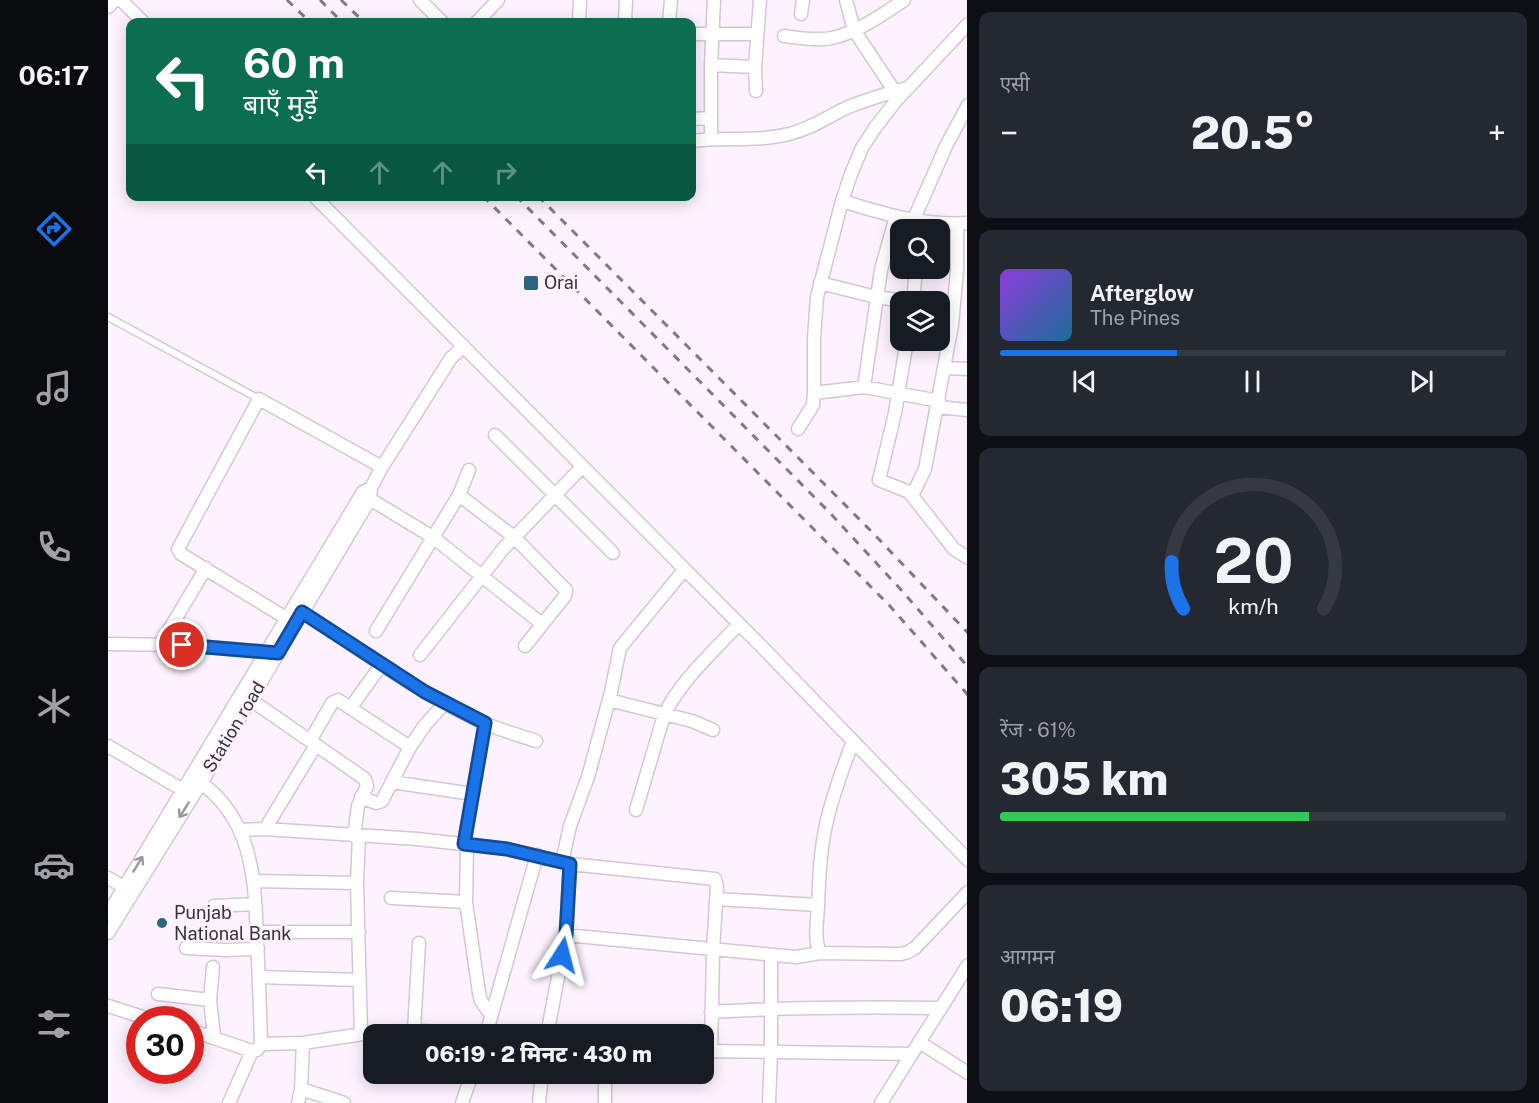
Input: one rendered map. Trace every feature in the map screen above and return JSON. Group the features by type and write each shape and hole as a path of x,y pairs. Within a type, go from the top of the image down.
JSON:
{"street":[{"path":"108,7 115,0"},
{"path":"121,0 139,18"},
{"path":"420,0 438,18"},
{"path":"481,18 498,0"},
{"path":"579,18 580,0"},
{"path":"625,18 626,0"},
{"path":"669,18 671,0"},
{"path":"711,138 714,0"},
{"path":"756,91 755,67 760,0"},
{"path":"801,14 803,0"},
{"path":"846,0 854,30 895,92"},
{"path":"784,36 833,38 870,22 904,0"},
{"path":"798,429 813,405 814,327 820,283 842,201 862,148 875,128 908,88 967,25"},
{"path":"696,34 757,34"},
{"path":"711,65 755,67"},
{"path":"696,140 711,138 759,139 787,134 820,123 844,109 908,88"},
{"path":"914,219 946,146 967,107"},
{"path":"696,119 711,118"},
{"path":"319,201 739,624 967,859"},
{"path":"842,201 906,219"},
{"path":"864,387 881,270 896,216"},
{"path":"912,496 925,469 945,368 956,297 962,224"},
{"path":"820,283 876,297 913,302 915,279"},
{"name":"Station road","path":"108,914 183,790 271,652 302,612 371,493 382,467 451,358 464,346"},
{"path":"905,351 889,439 879,478 881,481 902,488 912,496 954,549 967,557"},
{"path":"945,368 967,369"},
{"path":"814,393 864,387 898,392 967,410"},
{"path":"286,618 181,554 178,549 259,399 382,467"},
{"path":"495,435 613,554"},
{"path":"420,655 514,537 582,468"},
{"path":"376,631 459,495 469,470"},
{"name":"Station road","path":"108,933 251,700 286,618 363,492 371,493"},
{"path":"371,493 434,538 480,577 542,624"},
{"path":"459,495 514,537 566,590 565,596 525,646"},
{"path":"160,645 206,568"},
{"path":"549,1024 566,935 566,863 570,826 588,777 609,700 620,648 684,570"},
{"path":"302,612 445,703 485,723 536,741"},
{"path":"636,810 664,715 676,694 739,624"},
{"path":"108,644 271,652"},
{"path":"351,707 382,664"},
{"path":"204,1034 257,1047 361,1034 356,836 361,797 366,786 365,779 251,700"},
{"path":"265,829 334,700 351,707 410,747"},
{"path":"609,700 692,721 713,730"},
{"path":"361,797 380,803 410,747 445,703"},
{"path":"485,723 466,844 466,902 479,993 481,1001 491,1015"},
{"path":"820,953 816,928 820,861 826,825 853,741"},
{"path":"108,746 183,790"},
{"path":"392,782 473,794"},
{"path":"201,783 226,806 240,830 253,881 259,977 257,1047 229,1103"},
{"path":"240,830 265,829 466,844 537,855 566,863 715,879 717,882 710,1024"},
{"path":"489,1024 537,855"},
{"path":"108,878 124,887"},
{"path":"253,881 357,882"},
{"path":"566,935 771,956 796,957 820,953 901,954 915,948 967,893"},
{"path":"391,898 466,902"},
{"path":"716,899 818,905"},
{"path":"214,906 255,904"},
{"path":"257,932 359,932"},
{"path":"414,1024 419,943"},
{"path":"186,948 258,949"},
{"path":"769,1103 771,956"},
{"path":"881,1103 967,966"},
{"path":"213,967 210,1000 214,1037"},
{"path":"259,977 360,980"},
{"path":"158,994 210,1000"},
{"path":"108,1006 126,1012"},
{"path":"711,1012 841,1006 940,1008"},
{"path":"919,1042 967,1072"},
{"path":"298,1103 301,1089 303,1043"},
{"path":"714,1052 911,1054"},
{"path":"462,1103 469,1084"},
{"path":"539,1103 541,1084"},
{"path":"605,1084 605,1103"},
{"path":"301,1089 344,1103"}],"lane":[{"path":"108,317 259,399"}],"railway":[{"path":"287,0 306,18"},
{"path":"320,0 338,18"},
{"path":"341,0 360,18"},
{"path":"488,201 889,605 967,694"},
{"path":"521,201 831,514 967,666"},
{"path":"543,201 871,531 967,632"}],"place":[{"name":"Orai","path":"531,283"},
{"name":"Punjab National Bank","path":"162,923"}],"route":[{"path":"182,645 278,653 302,612 425,692 485,723 464,844 507,849 570,864 566,935 562,955"}]}
